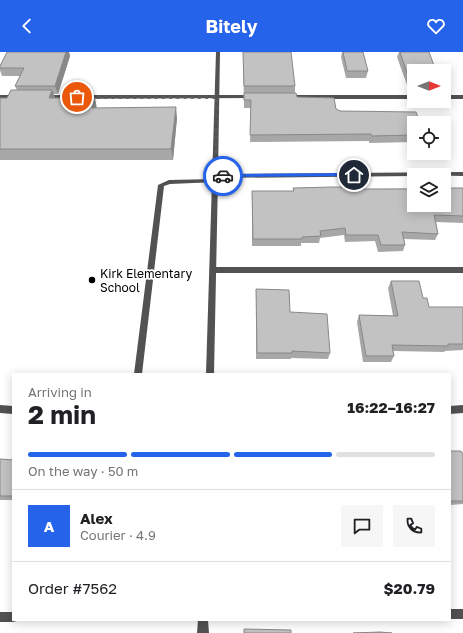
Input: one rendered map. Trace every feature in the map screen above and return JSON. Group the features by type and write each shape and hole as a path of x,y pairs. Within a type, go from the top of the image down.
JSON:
{"street":[{"path":"210,373 218,52"},
{"path":"0,97 23,97"},
{"path":"39,97 258,97"},
{"path":"281,97 407,97"},
{"path":"451,97 463,97"},
{"path":"138,373 161,185 169,182 215,178 463,174"},
{"path":"212,270 463,270"},
{"path":"0,409 12,410"},
{"path":"451,410 463,409"},
{"path":"451,614 463,614"},
{"path":"0,617 12,617"},
{"path":"203,621 203,633"}],"building":[{"path":"7,52 66,52 55,86 15,86 24,68 0,68"},
{"path":"243,52 291,52 295,86 244,86"},
{"path":"343,52 363,52 368,71 347,71"},
{"path":"400,52 429,52 433,64 407,64 407,73"},
{"path":"11,90 52,90 49,98 95,98 92,108 176,107 171,149 0,149 0,98 7,98"},
{"path":"244,93 296,93 297,97 334,98 336,109 340,111 416,112 417,116 407,116 407,135 250,135 251,100 244,100"},
{"path":"362,187 362,189 407,189 407,212 451,212 451,188 463,188 463,216 434,215 438,234 402,232 405,245 381,245 378,235 346,235 345,228 320,231 321,236 302,237 302,239 253,239 252,191 294,191 293,188"},
{"path":"391,281 419,281 423,298 427,298 429,307 463,307 463,344 448,344 448,346 392,345 394,356 366,356 359,315 398,316"},
{"path":"256,289 289,290 290,312 327,314 330,353 292,351 292,353 257,353"},
{"path":"451,451 461,451 463,453 463,501 451,501"},
{"path":"0,459 12,460 12,496 0,496"},
{"path":"244,629 291,630 291,633 244,633"},
{"path":"380,632 392,633 353,633"}],"way so far":[{"path":"77,97 217,97 215,176 223,176"}],"place":[{"name":"Kirk Elementary School","path":"92,280"}],"route":[{"path":"223,176 354,175"}]}
